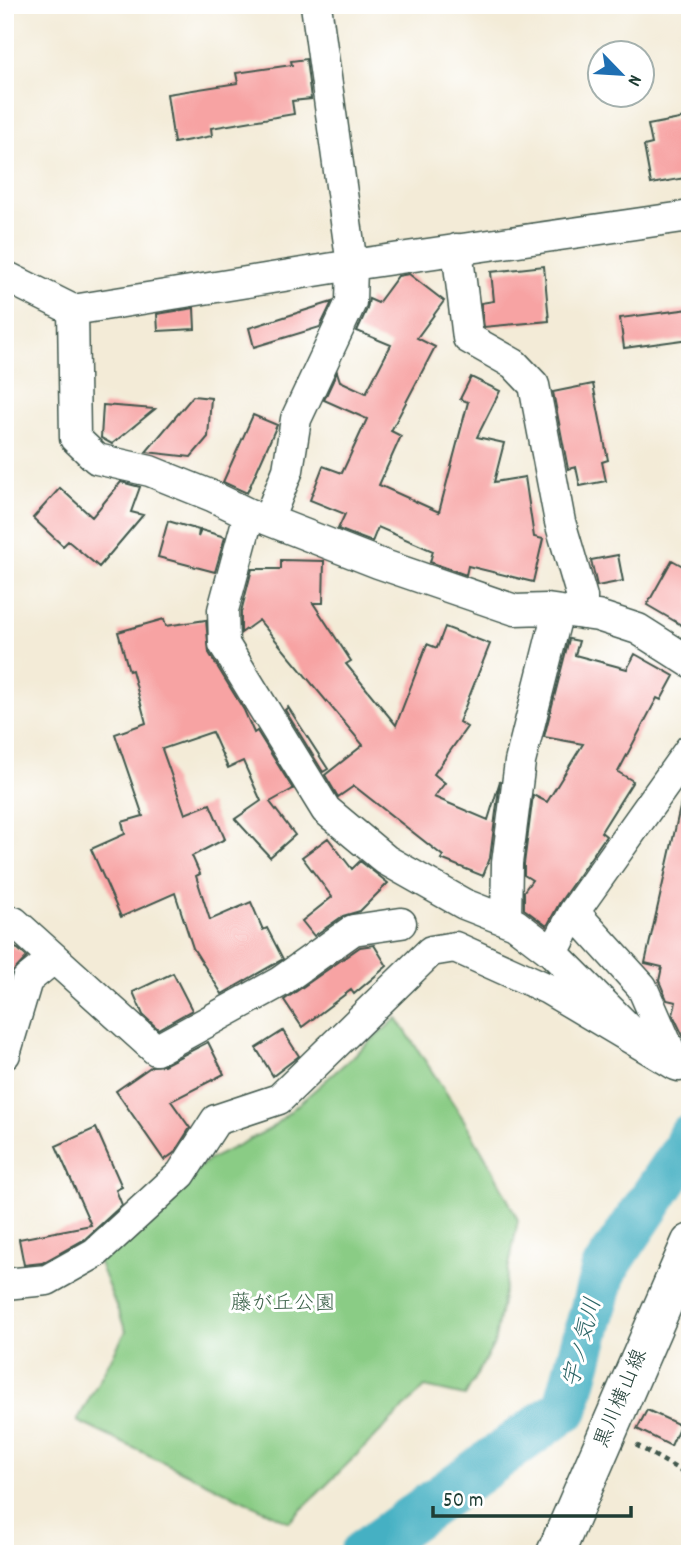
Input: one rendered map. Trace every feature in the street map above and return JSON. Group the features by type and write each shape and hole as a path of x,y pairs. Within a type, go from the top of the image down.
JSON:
{"main road":[{"name":"黒川横山線","path":"555,1554 690,1244"}],"street":[{"path":"316,5 352,265 351,302 296,419 288,470 268,520 378,563 515,610 598,616 638,629 690,662"},
{"path":"5,276 73,310 457,249 690,216"},
{"path":"457,249 468,338 514,364 534,385 560,522 582,597 570,612 520,762 507,863 506,920"},
{"path":"73,310 75,438 97,458 150,471 249,514 223,610 224,644 326,810 386,860 464,904 515,923 553,953 647,1047"},
{"path":"553,953 574,912 690,749"},
{"path":"401,923 417,878"},
{"path":"574,912 642,987 683,1067"},
{"path":"14,922 156,1050 280,982 353,930 401,923"},
{"path":"401,923 431,951"},
{"path":"5,1284 47,1280 95,1253 181,1174 216,1119 279,1099 431,951 455,947 548,989 683,1067"},
{"path":"5,1054 27,980 54,958"}],"path":[{"path":"609,1429 690,1476"}],"green space":[{"name":"藤が丘公園","path":"397,1018 464,1120 518,1220 494,1344 465,1396 425,1387 289,1522 77,1421 126,1331 95,1253 207,1161 270,1129"}],"building":[{"path":"306,59 311,99 292,101 294,114 211,128 212,136 174,143 167,94 238,83 236,73 292,65 291,61"},
{"path":"690,117 690,171 684,172 685,178 651,184 644,146 652,144 648,125"},
{"path":"544,266 549,321 484,327 481,303 494,301 491,272"},
{"path":"409,274 444,301 417,338 435,347 391,431 401,436 379,485 439,512 468,402 460,399 471,377 500,391 477,437 504,443 494,482 525,477 534,537 543,539 533,582 468,566 466,575 430,562 433,551 378,527 372,542 338,529 345,514 310,500 323,466 342,473 367,419 324,400 337,372 340,381 366,393 391,345 357,331 369,299 378,303 398,276"},
{"path":"332,302 320,327 254,347 249,328"},
{"path":"194,308 195,329 158,331 157,314"},
{"path":"690,309 690,339 624,348 620,318"},
{"path":"593,384 608,460 602,462 606,481 580,486 576,467 568,469 553,392"},
{"path":"193,396 211,398 208,437 191,457 146,452"},
{"path":"103,405 155,409 112,444 101,438"},
{"path":"253,415 277,425 247,493 223,482"},
{"path":"121,482 140,487 131,512 143,515 99,567 68,541 63,546 33,518 60,488 92,517"},
{"path":"168,521 199,530 198,537 201,530 225,537 215,572 158,557"},
{"path":"618,555 623,581 597,586 591,560"},
{"path":"281,560 324,561 323,603 313,603 351,661 346,664 396,725 427,644 437,648 445,627 490,644 459,722 467,727 434,774 445,783 434,797 488,820 500,781 490,858 483,876 441,859 443,856 354,786 338,797 325,775 363,745 259,620 241,633 241,612 252,569 281,569"},
{"path":"672,560 690,570 690,630 647,605"},
{"path":"164,619 166,626 206,620 209,653 244,710 254,733 257,731 293,789 270,802 295,835 270,857 235,819 261,801 243,761 228,768 212,732 162,749 185,814 210,804 225,839 192,856 200,874 196,876 210,920 251,902 263,930 267,928 283,959 222,994 193,948 175,893 121,917 91,849 125,834 122,822 143,816 115,734 146,723 132,670 129,671 118,632"},
{"path":"569,639 579,641 575,655 627,669 635,654 674,676 661,700 657,698 618,772 633,781 601,832 606,836 560,902 547,926 524,909 524,891 532,880 524,875 524,864 533,795 547,802 583,744 544,737"},
{"path":"288,707 328,769 323,772 285,710"},
{"path":"681,803 690,804 690,1050 673,1015 676,1002 667,1000 659,981 662,967 645,963"},
{"path":"328,838 352,869 360,861 388,883 360,911 343,916 314,936 302,921 332,897 302,857"},
{"path":"5,944 18,949 27,957 11,974 5,992"},
{"path":"374,945 387,966 354,994 351,990 302,1027 284,1000 360,947"},
{"path":"173,973 192,1010 158,1029 143,1015 133,992"},
{"path":"283,1031 299,1056 273,1076 256,1048"},
{"path":"208,1042 224,1074 171,1101 190,1128 174,1153 164,1160 116,1091 152,1066 164,1065"},
{"path":"96,1128 122,1187 116,1190 122,1205 85,1239 42,1263 24,1265 19,1239 91,1225 56,1146"},
{"path":"647,1410 680,1425 671,1446 637,1429"}],"waterway":[{"name":"宇ノ気川","path":"362,1554 566,1408 604,1270 686,1148 690,1137"}]}
